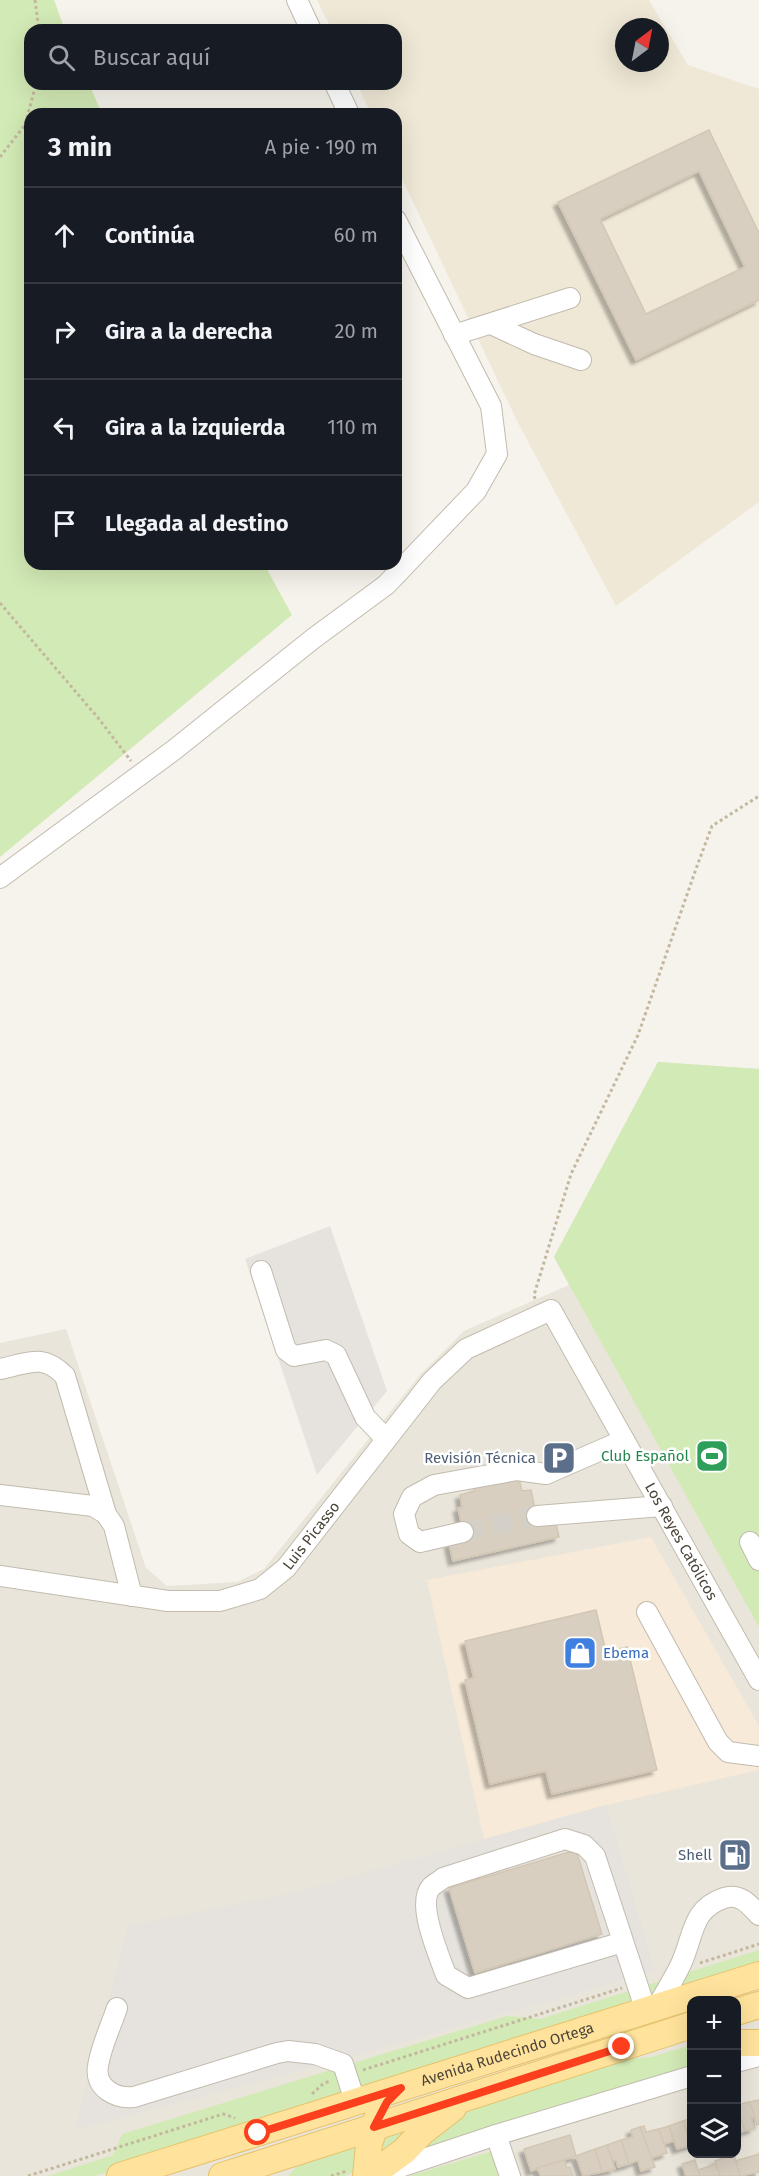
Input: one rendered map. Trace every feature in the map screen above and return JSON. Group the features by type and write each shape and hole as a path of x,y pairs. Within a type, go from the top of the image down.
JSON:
{"main road":[{"name":"Avenida Rudecindo Ortega","path":"120,2176 759,1975"},
{"path":"741,2010 759,2005"},
{"name":"Avenida Rudecindo Ortega","path":"222,2176 687,2027"},
{"path":"741,2043 759,2043"},
{"path":"622,2047 687,2045"},
{"path":"370,2176 369,2144 374,2127 387,2102 401,2088"},
{"path":"370,2176 404,2151 439,2118 478,2093"}],"street":[{"path":"297,0 308,24"},
{"path":"338,90 346,108"},
{"path":"402,232 491,406 497,454 476,491 402,568"},
{"path":"454,335 570,298"},
{"path":"490,324 534,344 581,360"},
{"path":"0,878 141,774 386,585 400,570"},
{"path":"261,1271 286,1350 294,1356 326,1350 336,1356 365,1417 386,1439"},
{"name":"Luis Picasso","path":"0,1576 168,1602 220,1601 260,1589 286,1568 432,1381 466,1349 551,1310"},
{"name":"Los Reyes Católicos","path":"551,1310 759,1680"},
{"path":"0,1369 42,1360 55,1365 65,1376 106,1514 114,1526 132,1596"},
{"path":"463,1532 420,1542 409,1534 404,1514 412,1497 434,1485 517,1470 546,1474 624,1440"},
{"path":"0,1495 93,1506 106,1514"},
{"path":"537,1516 662,1506"},
{"path":"750,1542 759,1560"},
{"path":"647,1612 718,1742 728,1752 759,1756"},
{"path":"623,1942 468,1988 446,1975 425,1910 427,1898 430,1887 443,1878 565,1839 584,1845 596,1856 637,1983 651,2009 678,1970 698,1918 712,1902 730,1896 737,1897 750,1904 759,1914"},
{"path":"117,2008 97,2067 103,2085 120,2097 134,2097 288,2051 302,2051 343,2064 355,2101"},
{"path":"741,2061 759,2056"},
{"path":"370,2176 687,2078"},
{"path":"496,2135 510,2176"}],"path":[{"path":"35,0 38,24"},
{"path":"30,108 34,90"},
{"path":"0,158 24,126"},
{"path":"0,603 99,719 141,774"},
{"path":"534,1295 571,1174 638,1035 712,826 759,796"},
{"path":"678,1970 759,1944"},
{"path":"307,2098 324,2083 346,2075 637,1983"},
{"path":"28,2176 222,2114 239,2119"}],"shaded area":[{"path":"317,0 649,0 660,18 615,18 615,72 669,72 669,33 688,65 759,89 759,502 616,606 518,423 402,179 402,108 368,108 360,90 402,90 402,24 329,24"},
{"path":"658,1062 759,1069 759,2176 0,2176 0,1343 66,1329 146,1568 167,1586 237,1582 264,1569 420,1375 464,1331 569,1285 554,1257"},
{"path":"330,1226 387,1391 317,1475 245,1259"},
{"name":"Ebema","path":"651,1537 759,1726 759,1770 606,1805 484,1839 427,1580"},
{"path":"606,1805 655,1971 351,2057 75,2130 128,1926 297,1892"}],"green space":[{"path":"0,0 54,0 63,24 24,24 24,90 92,90 99,108 24,108 24,570 267,570 292,615 0,857"},
{"name":"Club Español","path":"658,1062 759,1069 759,1627 554,1257"},
{"path":"759,1950 759,1962 623,2003 608,2013 95,2176 48,2176 113,2155 122,2134 507,2016 540,2019"},
{"path":"687,2046 687,2071 399,2156 344,2176 288,2176 299,2164 614,2060 651,2057"},
{"path":"493,2151 501,2176 409,2176"}],"building":[{"path":"709,130 759,233 759,300 636,360 558,202","holes":["699,171 745,267 646,314 600,219"]},
{"path":"519,1479 522,1491 531,1490 538,1523 555,1519 559,1537 453,1561 449,1543 465,1540 458,1508 462,1507 460,1495 475,1491 474,1488"},
{"path":"596,1610 606,1652 627,1647 657,1770 552,1794 546,1771 490,1784 465,1680 474,1678 465,1641"},
{"path":"576,1850 602,1934 475,1973 449,1888"},
{"path":"759,2100 759,2124 757,2125 749,2102"},
{"path":"749,2102 755,2117 751,2118 754,2128 745,2131 741,2118 741,2104"},
{"path":"741,2119 745,2131 741,2132"},
{"path":"687,2120 687,2132 683,2121"},
{"path":"683,2121 687,2133 687,2146 677,2149 669,2126"},
{"path":"644,2126 646,2132 659,2129 667,2153 651,2158 640,2127"},
{"path":"669,2126 674,2141 664,2144 659,2129"},
{"path":"640,2127 655,2167 641,2171 638,2160 629,2164 621,2140 633,2137 631,2130"},
{"path":"570,2135 576,2156 531,2171 524,2149"},
{"path":"621,2140 629,2164 618,2167 607,2145"},
{"path":"607,2145 615,2169 602,2172 595,2149"},
{"path":"595,2149 602,2172 583,2176 576,2156"},
{"path":"759,2154 759,2172 740,2176 735,2161"},
{"path":"735,2158 740,2176 720,2176 715,2161"},
{"path":"564,2160 573,2176 541,2176 537,2168"},
{"path":"695,2160 700,2176 686,2176 682,2164"},
{"path":"716,2164 720,2176 700,2176 698,2170"}],"tunnel":[{"path":"463,1532 537,1516"}],"place":[{"name":"Club Español","path":"712,1456"},
{"name":"Revisión Técnica","path":"559,1458"},
{"name":"Ebema","path":"580,1653"},
{"name":"Shell","path":"735,1855"}],"route":[{"path":"258,2133 401,2088 381,2110 374,2127 622,2047"}]}
